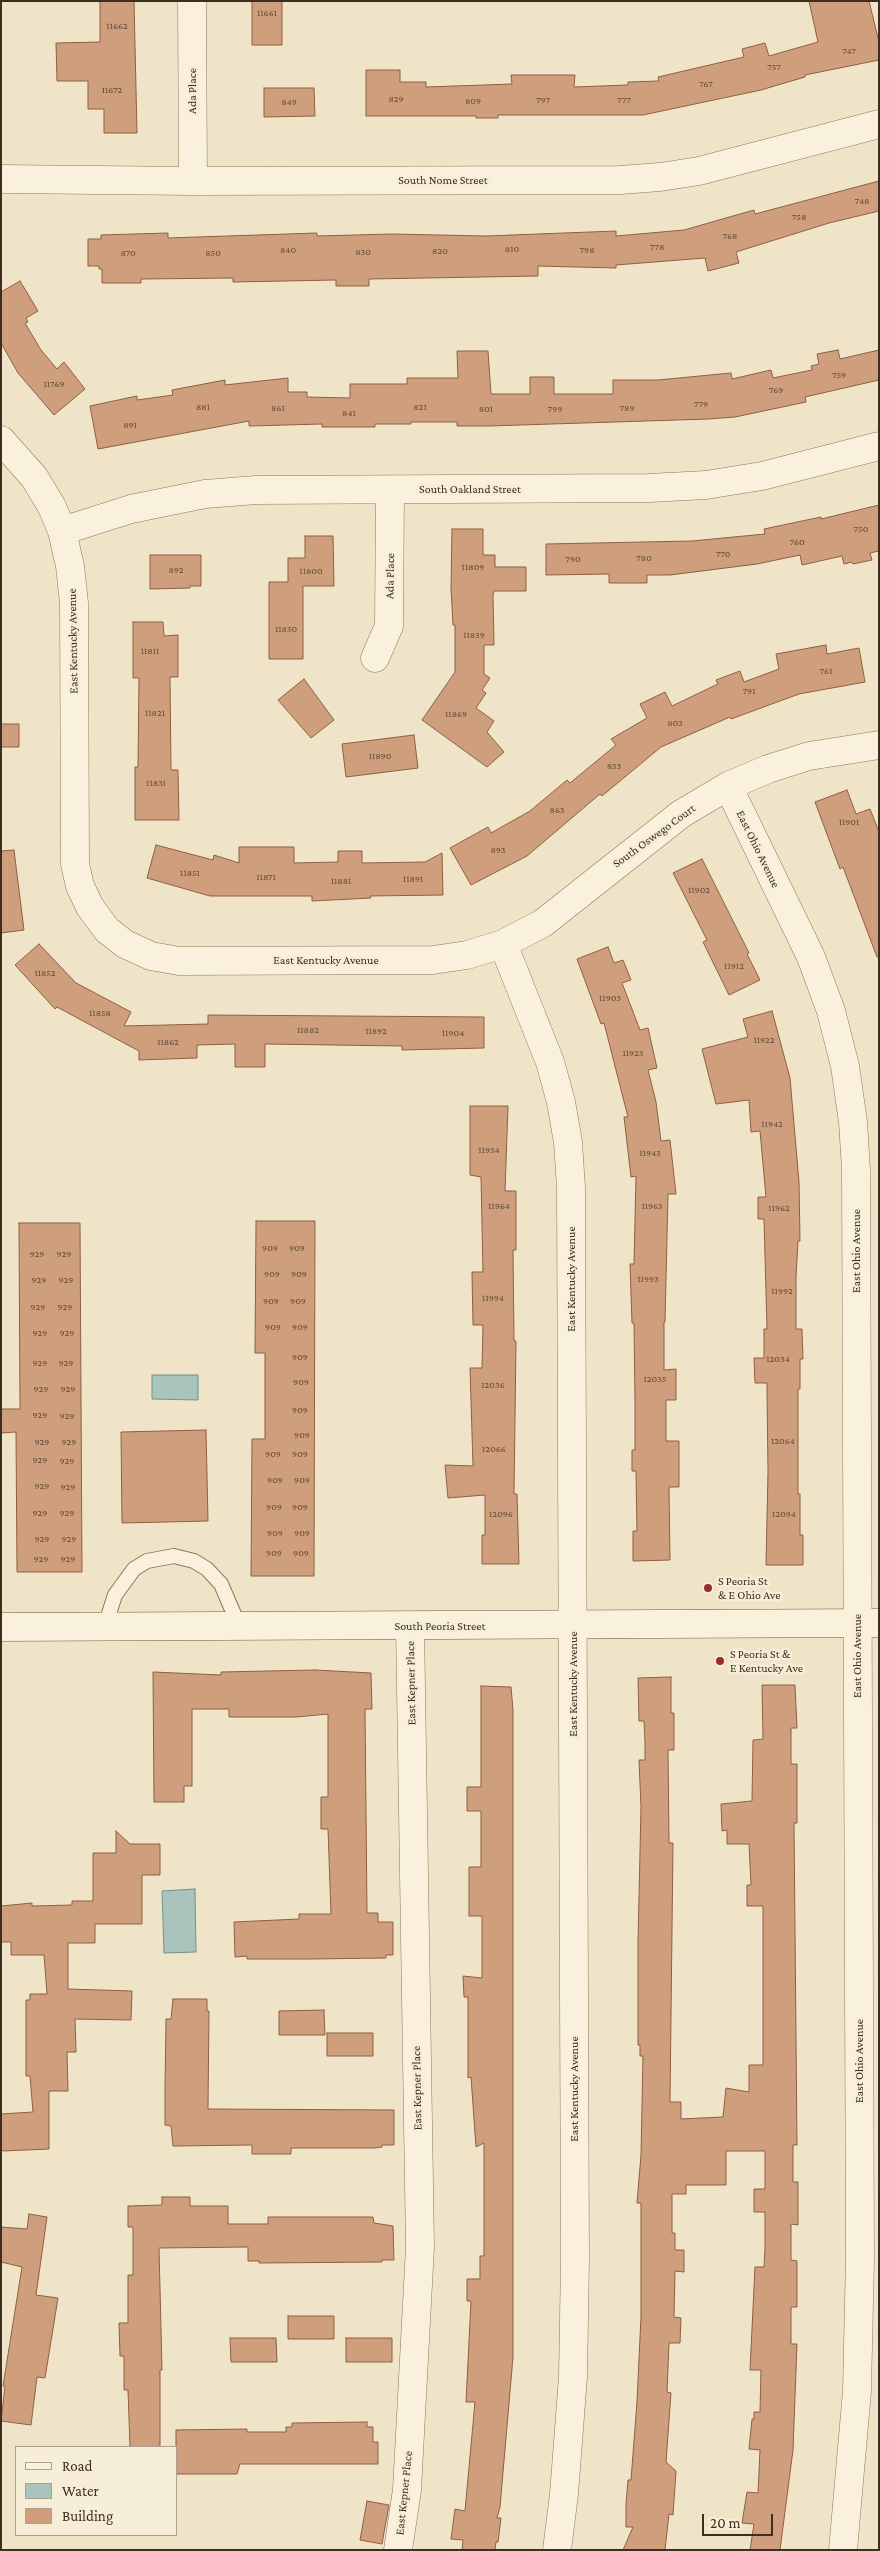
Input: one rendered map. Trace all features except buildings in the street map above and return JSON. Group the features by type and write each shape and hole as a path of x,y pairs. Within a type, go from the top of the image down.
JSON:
{"street":[{"name":"Ada Place","path":"192,1 193,181"},
{"name":"South Nome Street","path":"1,179 193,181 620,180 660,177 699,171 879,124"},
{"name":"East Kentucky Avenue","path":"1,440 34,477 52,507 62,532 70,566 74,603 75,864 80,886 90,907 107,930 125,944 151,956 179,961 433,960 467,955 503,944 550,1062 561,1102 568,1142 571,1188 575,2260 573,2377 564,2494 557,2550"},
{"name":"South Oakland Street","path":"62,532 130,509 205,494 256,490 649,488 706,485 762,476 879,446"},
{"name":"Ada Place","path":"375,658 389,626 390,490"},
{"name":"South Oswego Court","path":"503,944 544,923 681,814 728,786 768,769 809,756 879,745"},
{"name":"East Ohio Avenue","path":"728,786 811,957 831,1011 845,1066 853,1122 856,1170 868,1624 857,2390 843,2550"},
{"name":"South Peoria Street","path":"1,1627 868,1624"},
{"name":"East Kepner Place","path":"398,2550 407,2490 420,2247 410,1626"}],"lane":[{"path":"105,1626 115,1595 134,1569 147,1561 174,1556 194,1561 207,1569 221,1584 239,1626"}],"water":[{"path":"152,1375 198,1375 198,1400 152,1399"},
{"path":"195,1889 196,1952 164,1953 162,1891"}],"place":[{"name":"S Peoria St & E Ohio Ave","path":"708,1588"},
{"name":"S Peoria St & E Kentucky Ave","path":"720,1661"}]}
